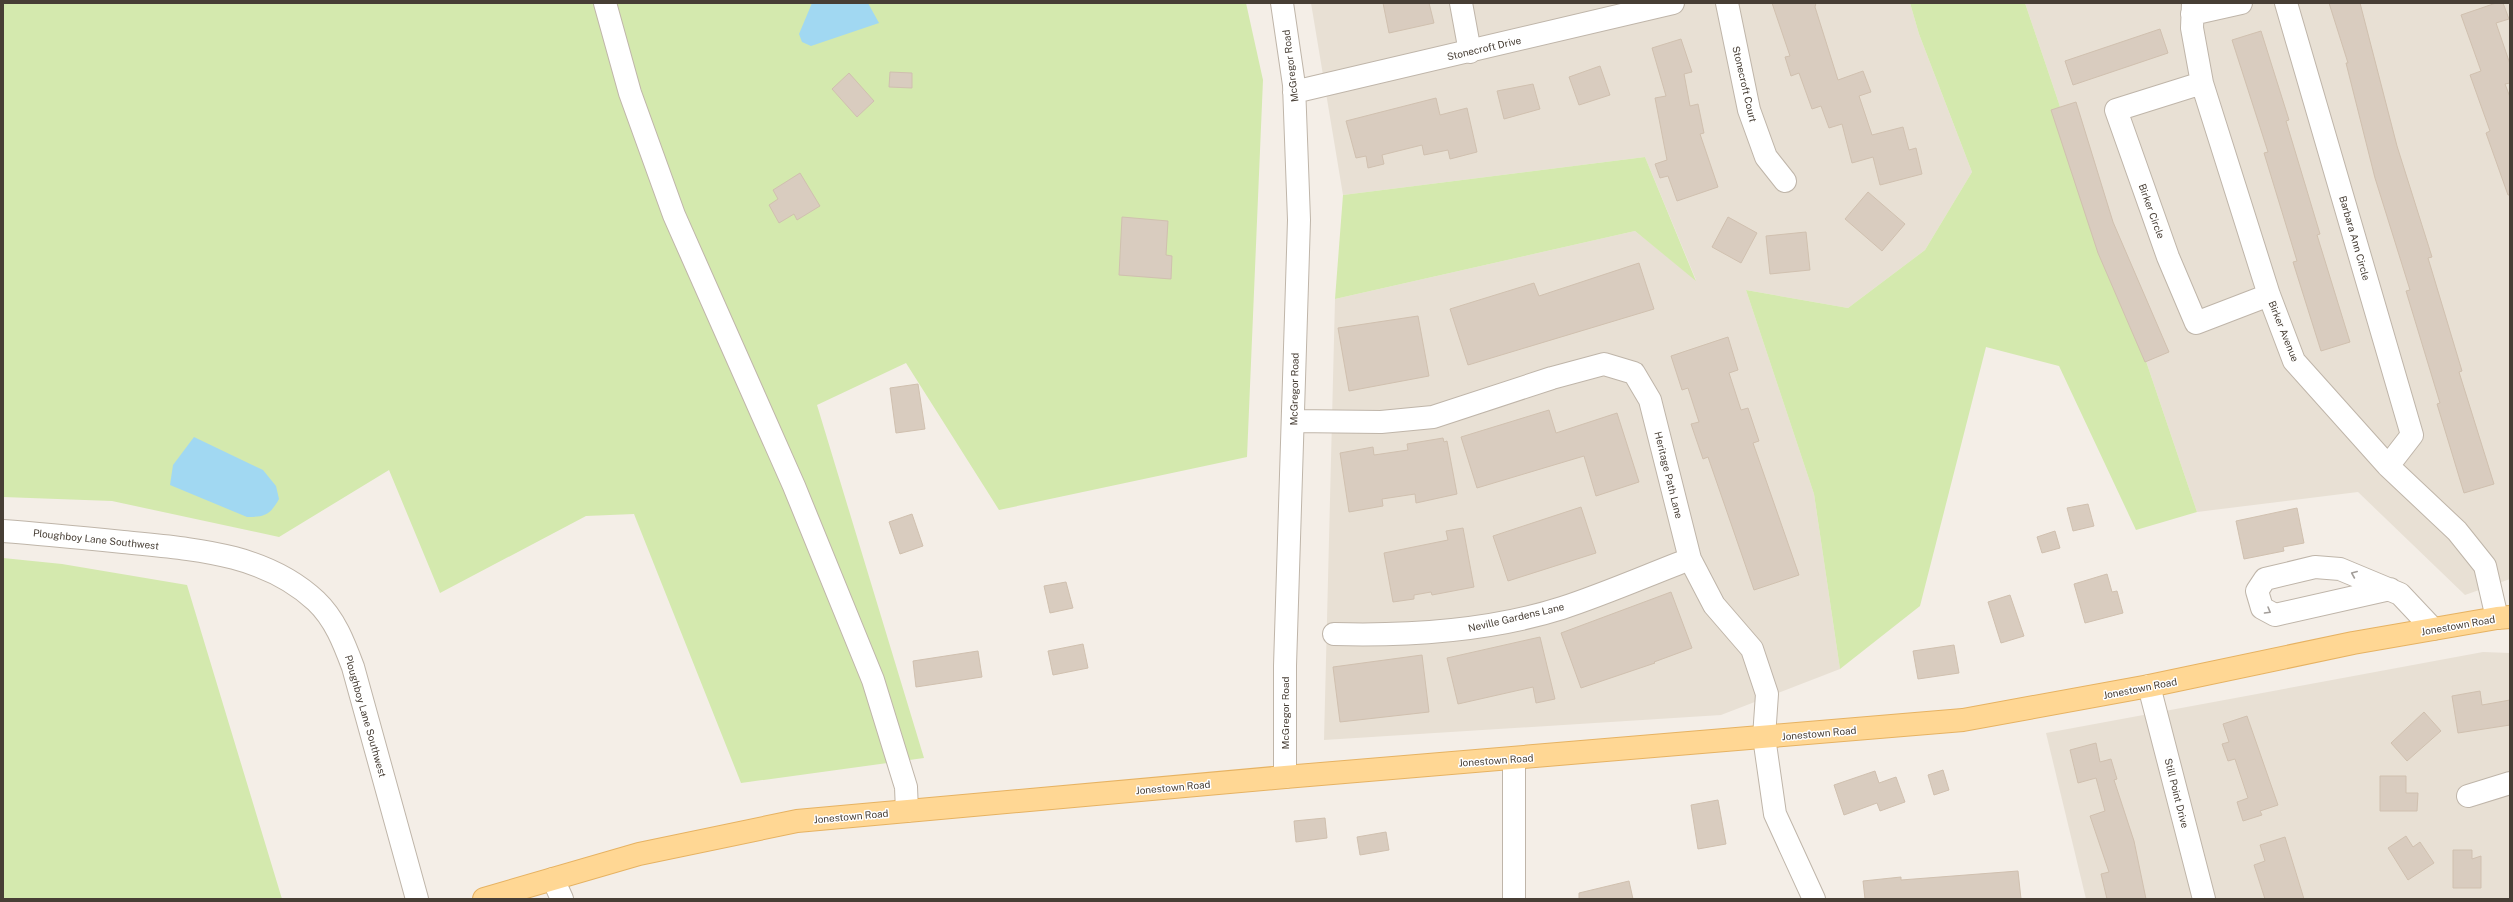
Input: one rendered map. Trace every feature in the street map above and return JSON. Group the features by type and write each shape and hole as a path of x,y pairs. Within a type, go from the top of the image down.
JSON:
{"main road":[{"name":"Jonestown Road","path":"484,899 639,854 797,821 1285,776 1514,759 1963,720 2149,686 2345,645 2504,618"}],"street":[{"path":"605,3 630,93 674,215 794,486 873,680 906,787 907,811"},
{"name":"McGregor Road","path":"1282,3 1294,92 1298,220 1285,666 1285,776"},
{"path":"1461,3 1470,52"},
{"name":"Stonecroft Drive","path":"1294,92 1470,52 1673,3"},
{"name":"Stonecroft Court","path":"1727,3 1749,110 1766,157 1785,181"},
{"path":"2193,9 2241,3"},
{"name":"Barbara Ann Circle","path":"2286,3 2412,435 2388,466"},
{"name":"Birker Avenue","path":"2193,9 2192,28 2202,83 2269,295 2294,361 2388,466 2457,531 2485,566 2504,618"},
{"name":"Birker Circle","path":"2202,83 2116,110 2168,257 2196,323 2269,295"},
{"name":"Heritage Path Lane","path":"1293,420 1381,422 1433,417 1552,378 1604,364 1634,373 1650,400 1690,559 1714,605 1752,650 1766,694 1764,737 1775,814 1814,899"},
{"name":"Ploughboy Lane Southwest","path":"3,530 198,550 240,559 264,568 295,585 316,601 327,614 340,635 353,666 417,899"},
{"name":"Neville Gardens Lane","path":"1334,634 1373,635 1470,629 1562,608 1690,559"},
{"path":"2390,589 2275,615 2262,608 2257,591 2265,579 2315,567 2340,568 2390,589 2400,594 2433,629"},
{"name":"Still Point Drive","path":"2149,686 2204,899"},
{"path":"1514,759 1514,899"},
{"path":"2468,796 2510,784"},
{"path":"553,879 562,899"}],"shaded area":[{"path":"1311,3 1910,3 1919,34 1972,172 1925,250 1848,308 1746,290 1814,494 1840,669 1721,715 1324,740 1335,299 1635,231 1696,280 1645,157 1343,195"},
{"path":"2025,3 2510,3 2510,579 2465,595 2358,492 2197,512"},
{"path":"2483,652 2510,653 2510,899 2086,899 2046,733"}],"green space":[{"path":"3,3 1246,3 1263,80 1247,457 999,510 906,363 817,405 924,758 741,783 634,514 586,516 440,593 389,470 279,537 112,501 3,497"},
{"path":"1910,3 2025,3 2197,512 2136,530 2059,366 1986,347 1920,606 1840,669 1814,494 1746,290 1848,308 1925,250 1972,172 1919,34"},
{"path":"1645,157 1696,281 1635,231 1335,299 1343,195"},
{"path":"3,558 62,564 187,585 282,899 3,899"}],"water":[{"path":"812,3 868,3 879,23 811,46 802,42 799,34"},
{"path":"194,437 263,470 276,486 279,499 273,509 263,516 247,517 170,485 173,465"}],"building":[{"path":"1383,3 1429,3 1434,23 1389,33"},
{"path":"1772,3 1816,3 1815,7 1838,80 1863,71 1871,92 1859,96 1872,135 1903,127 1909,150 1916,148 1922,174 1880,185 1873,157 1852,163 1842,124 1829,128 1821,106 1812,109 1799,73 1791,76 1785,57 1790,56"},
{"path":"2329,3 2360,3 2397,146 2432,257 2428,258 2462,371 2459,372 2494,484 2464,493 2437,404 2440,403 2406,291 2410,290 2375,178 2346,63 2348,63"},
{"path":"2496,3 2503,3 2509,19 2496,23 2510,64 2510,83 2505,84 2510,97 2510,195 2508,195 2486,133 2490,131 2470,75 2481,71 2461,15"},
{"path":"2160,29 2168,53 2073,85 2065,61"},
{"path":"2261,31 2289,120 2286,121 2320,234 2317,235 2350,342 2321,351 2293,262 2297,261 2264,153 2268,152 2232,40"},
{"path":"1681,39 1692,72 1684,74 1690,106 1698,104 1704,133 1700,134 1718,187 1677,201 1668,176 1660,178 1655,164 1667,160 1655,98 1666,96 1652,48"},
{"path":"1600,66 1610,95 1579,105 1569,77"},
{"path":"890,72 912,73 912,88 889,87"},
{"path":"849,73 874,101 857,117 832,89"},
{"path":"1533,84 1540,109 1504,119 1497,91"},
{"path":"1436,98 1440,115 1467,108 1477,152 1450,159 1448,150 1424,155 1422,145 1382,155 1384,164 1368,168 1366,156 1356,158 1346,121"},
{"path":"2076,102 2113,222 2169,352 2145,362 2098,253 2051,110"},
{"path":"800,173 820,206 797,220 794,214 779,223 769,205 778,199 773,190"},
{"path":"1868,192 1905,224 1882,251 1845,219"},
{"path":"1122,217 1168,221 1166,255 1172,256 1171,279 1119,275"},
{"path":"1728,217 1757,233 1741,263 1712,247"},
{"path":"1806,232 1810,270 1770,274 1766,236"},
{"path":"1639,263 1654,309 1468,365 1450,309 1534,283 1539,296"},
{"path":"1418,316 1429,376 1349,391 1338,328"},
{"path":"1728,337 1738,370 1729,373 1741,410 1748,408 1759,441 1753,443 1799,575 1754,590 1708,457 1703,459 1691,424 1699,422 1688,388 1682,390 1671,356"},
{"path":"918,384 925,429 896,433 890,388"},
{"path":"1549,410 1556,433 1617,413 1639,482 1596,496 1584,456 1477,488 1461,437"},
{"path":"1443,438 1444,442 1447,441 1457,494 1416,503 1415,494 1382,499 1383,506 1349,512 1340,453 1373,447 1374,455 1408,450 1407,444"},
{"path":"2088,504 2094,526 2073,531 2067,508"},
{"path":"1581,507 1596,553 1508,581 1493,536"},
{"path":"2297,508 2304,543 2283,547 2284,551 2244,559 2236,521"},
{"path":"912,514 923,546 900,554 889,522"},
{"path":"1463,528 1474,587 1432,595 1431,592 1414,595 1414,599 1393,602 1384,553 1448,540 1446,531"},
{"path":"2055,531 2060,548 2042,553 2037,537"},
{"path":"2107,574 2112,592 2117,591 2123,613 2085,623 2074,584"},
{"path":"1066,582 1073,608 1050,613 1044,586"},
{"path":"1671,592 1692,648 1654,662 1655,663 1581,688 1561,633"},
{"path":"2010,595 2024,636 2001,643 1988,602"},
{"path":"1540,637 1555,699 1536,703 1533,687 1458,704 1447,658"},
{"path":"1083,644 1088,668 1053,675 1048,651"},
{"path":"1954,645 1959,673 1918,679 1913,651"},
{"path":"978,651 982,677 916,687 913,661"},
{"path":"1422,655 1429,712 1340,722 1333,667"},
{"path":"2480,691 2482,705 2510,700 2510,725 2458,733 2452,696"},
{"path":"2424,712 2441,731 2407,761 2391,743"},
{"path":"2247,716 2278,805 2260,811 2262,815 2243,821 2237,802 2248,798 2235,759 2228,761 2222,744 2229,742 2223,724"},
{"path":"2096,743 2100,762 2111,759 2117,779 2114,780 2134,841 2146,899 2107,899 2101,874 2109,872 2090,816 2105,811 2096,778 2078,783 2070,750"},
{"path":"1943,770 1949,790 1934,795 1928,775"},
{"path":"1875,771 1879,783 1896,777 1905,802 1880,811 1877,803 1844,815 1834,785"},
{"path":"2380,776 2406,776 2406,793 2418,793 2417,811 2380,811"},
{"path":"1718,800 1726,844 1698,849 1691,805"},
{"path":"1325,818 1327,838 1296,842 1294,821"},
{"path":"1386,832 1389,850 1360,855 1357,837"},
{"path":"2406,836 2413,847 2420,842 2434,863 2408,880 2388,848"},
{"path":"2285,837 2304,899 2265,899 2254,865 2265,861 2260,845"},
{"path":"2453,850 2472,850 2472,859 2481,856 2481,888 2453,888"},
{"path":"2018,871 2021,899 1865,899 1863,881 1901,877 1901,880"},
{"path":"1629,881 1633,899 1579,899 1579,893"}]}
